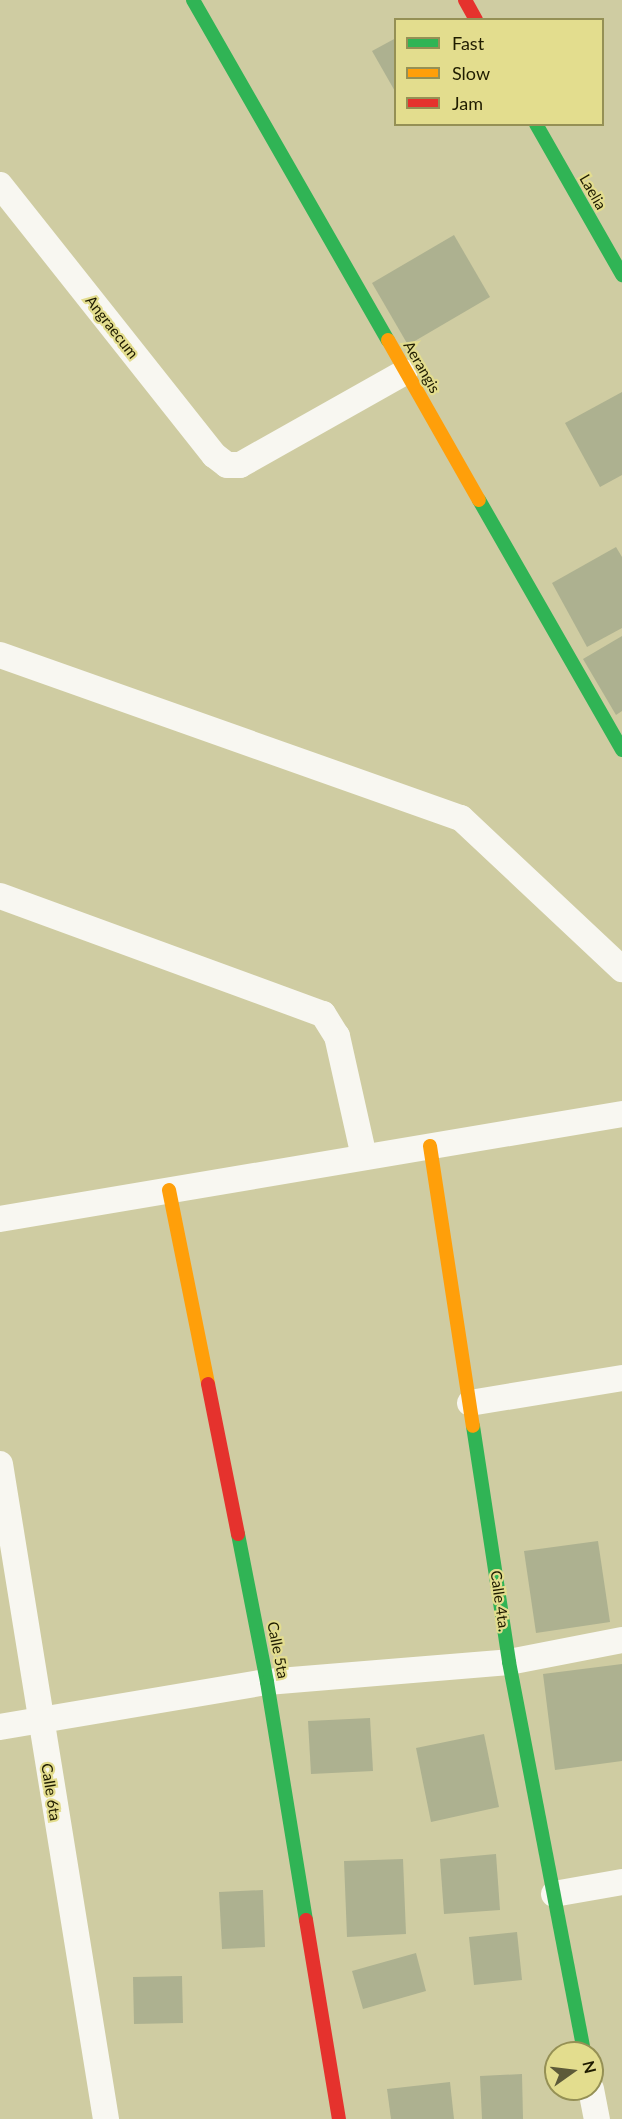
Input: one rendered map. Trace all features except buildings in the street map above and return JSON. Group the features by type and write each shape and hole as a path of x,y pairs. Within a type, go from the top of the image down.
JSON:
{"street":[{"name":"Aerangis","path":"193,0 622,750"},
{"path":"465,0 475,18"},
{"name":"Laelia","path":"537,126 622,275"},
{"name":"Angraecum","path":"0,185 214,456 227,465 240,465 405,372"},
{"path":"0,655 461,818 622,969"},
{"path":"0,896 323,1014 337,1036 364,1157"},
{"path":"0,1219 622,1114"},
{"name":"Calle 4ta.","path":"430,1146 509,1662 582,2041"},
{"name":"Calle 5ta","path":"169,1190 267,1682 339,2119"},
{"path":"470,1403 622,1378"},
{"name":"Calle 6ta","path":"0,1464 39,1719 106,2119"},
{"path":"0,1727 267,1682 509,1662 622,1640"},
{"path":"554,1894 622,1882"},
{"path":"593,2101 597,2119"}],"traffic: fast":[{"path":"193,0 388,340"},
{"path":"537,126 622,275"},
{"path":"479,500 622,750"},
{"path":"473,1426 509,1662 582,2041"},
{"path":"238,1534 267,1682 306,1920"}],"traffic: slow":[{"path":"388,340 479,500"},
{"path":"430,1146 473,1426"},
{"path":"169,1190 208,1384"}],"traffic: jam":[{"path":"465,0 475,18"},
{"path":"208,1384 238,1534"},
{"path":"306,1920 339,2119"}]}
